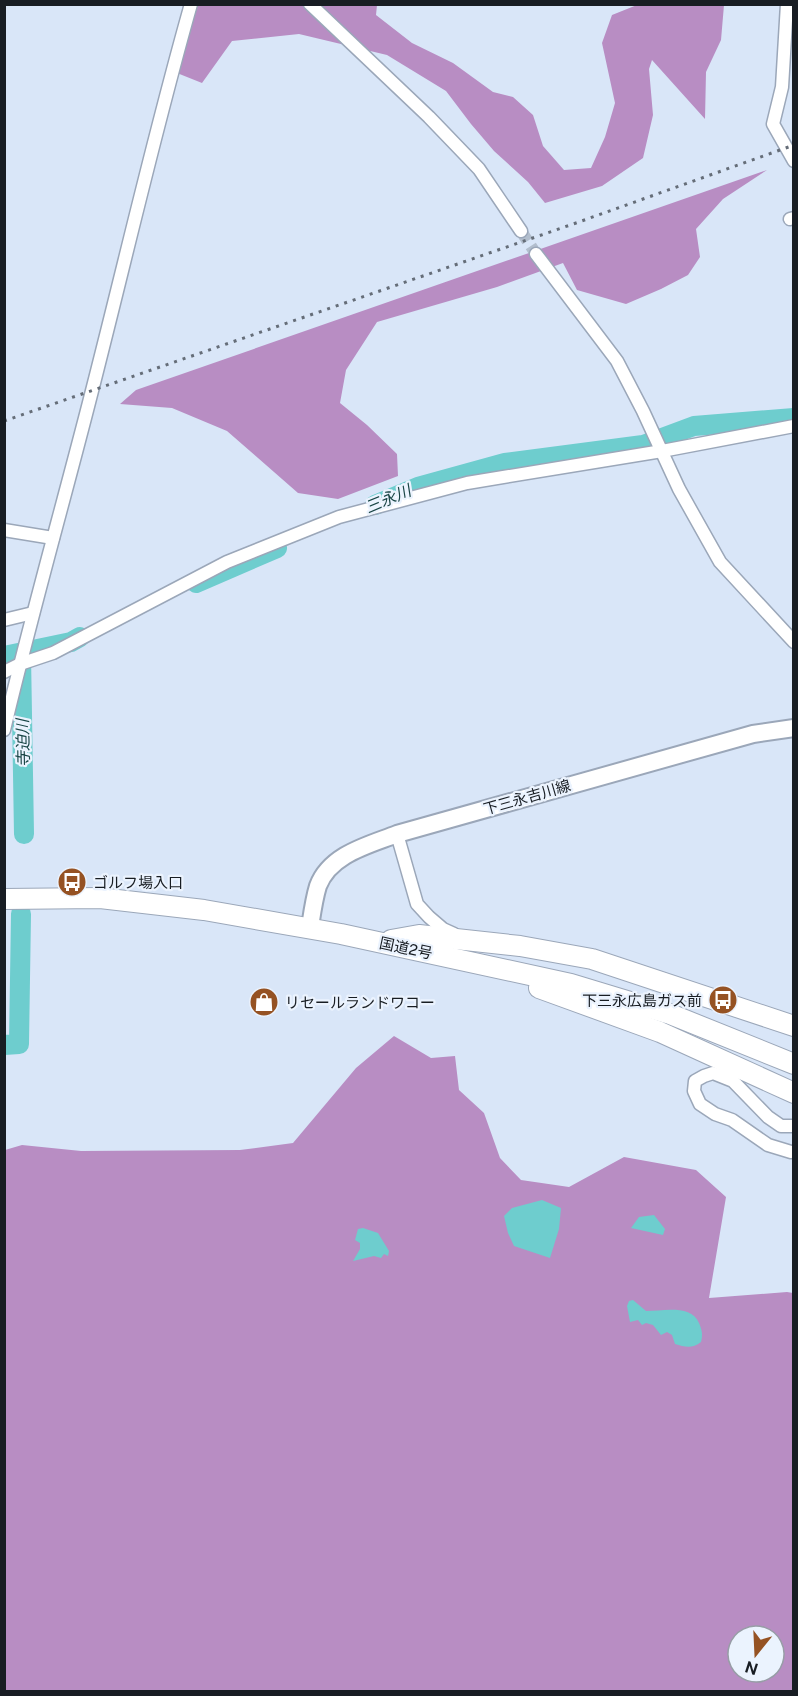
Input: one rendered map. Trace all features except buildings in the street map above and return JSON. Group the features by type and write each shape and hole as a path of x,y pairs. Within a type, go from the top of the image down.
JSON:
{"highway":[{"name":"国道2号","path":"4,899 100,898 204,910 310,927 571,984 670,1014 789,1062"},
{"path":"380,942 419,935 520,946 592,958 794,1026"},
{"path":"485,965 660,1032 794,1094"}],"main road":[{"name":"下三永吉川線","path":"310,927 319,884 330,866 350,852 397,834 753,734 794,728"}],"street":[{"path":"4,730 86,417 167,87 191,4"},
{"path":"310,4 429,117 479,170 521,231"},
{"path":"787,4 782,87 773,124 794,161"},
{"path":"536,254 617,361 679,489 720,562 794,642"},
{"path":"4,672 53,653 227,562 339,517 467,483 794,426"},
{"path":"4,530 53,538"},
{"path":"4,620 33,613"},
{"path":"397,834 417,904 444,929 466,940"},
{"path":"791,1152 768,1145 732,1120 715,1114 700,1104 694,1091 695,1082 713,1073 733,1081 768,1117 781,1126 794,1126"}],"shaded area":[{"path":"183,5 377,5 376,15 412,43 453,63 493,92 513,97 533,115 543,146 564,170 591,168 605,137 615,103 602,43 612,15 637,5 724,5 721,40 706,72 705,119 652,60 649,69 653,115 643,158 602,186 545,203 528,182 494,151 446,91 387,55 299,34 232,41 202,83 172,71"},
{"path":"767,170 723,199 696,229 700,257 688,275 626,304 577,290 563,263 497,287 377,322 346,370 340,403 397,454 398,476 338,499 298,493 227,431 172,408 120,404 136,390"},
{"path":"394,1036 431,1058 455,1056 459,1090 484,1113 500,1158 521,1180 569,1187 624,1157 696,1170 726,1197 709,1298 793,1293 793,1691 5,1692 5,1150 22,1145 81,1151 240,1150 293,1143 356,1068"},
{"path":"542,1200 561,1208 559,1229 550,1258 514,1246 504,1216 512,1208"},
{"path":"654,1215 665,1229 663,1235 631,1228 639,1217"},
{"path":"363,1228 378,1233 389,1251 388,1256 384,1254 381,1258 374,1256 353,1261 360,1249 360,1243 355,1240 358,1229"},
{"path":"633,1300 646,1311 676,1310 690,1313 700,1326 701,1342 685,1347 675,1344 672,1335 667,1332 661,1335 653,1325 646,1323 642,1325 638,1320 630,1322 627,1306 629,1301"}],"waterway":[{"name":"三永川","path":"375,505 418,487 505,463 643,445 694,426 794,418"},
{"name":"三永川","path":"196,583 277,548"},
{"name":"三永川","path":"4,656 71,642 80,637"},
{"name":"寺迫川","path":"21,655 24,834"},
{"name":"寺迫川","path":"4,1045 19,1044 21,914"}],"tunnel":[{"path":"521,231 536,254"}],"railway":[{"path":"4,421 794,145"}],"place":[{"name":"ゴルフ場入口","path":"72,882"},
{"name":"下三永広島ガス前","path":"723,1000"},
{"name":"リセールランドワコー","path":"264,1002"}]}
